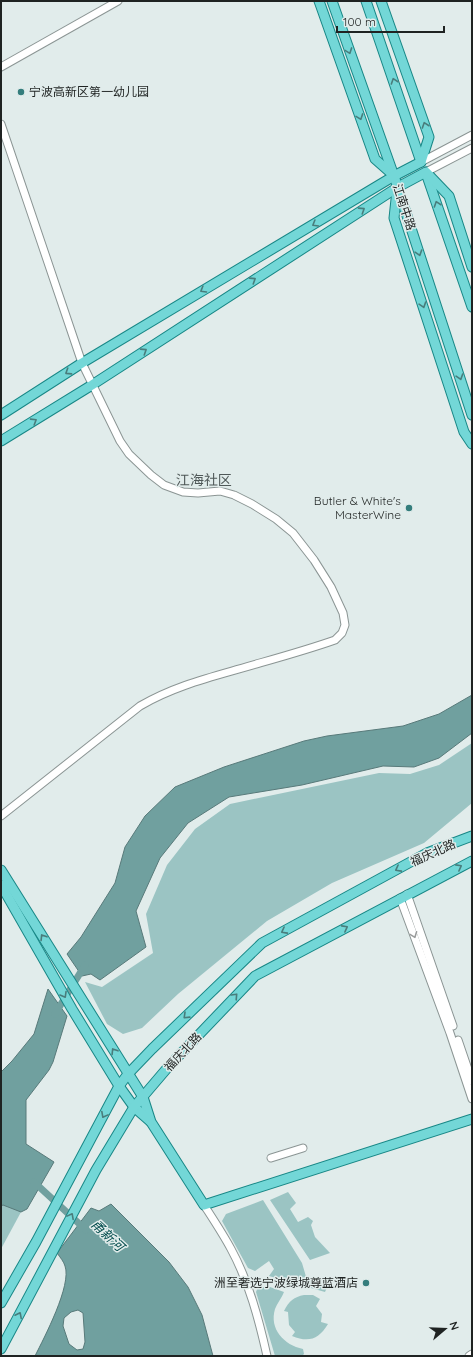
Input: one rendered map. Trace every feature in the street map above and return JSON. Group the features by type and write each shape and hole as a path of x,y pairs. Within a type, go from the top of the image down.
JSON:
{"main road":[{"path":"319,1 376,159 394,176"},
{"name":"江南中路","path":"332,1 398,187 472,415"},
{"path":"366,1 472,307"},
{"path":"1,415 82,363 394,176 421,162 429,137 381,1"},
{"path":"1,441 92,385 398,187 426,172"},
{"path":"426,172 449,196 472,267"},
{"path":"398,187 394,218 464,432 472,444"},
{"name":"福庆北路","path":"1,1303 36,1242 119,1086 128,1074 152,1049 262,943 427,853 472,836"},
{"name":"福庆北路","path":"1,1350 52,1250 96,1170 134,1107 169,1066 255,976 472,861"},
{"path":"1,870 143,1097 151,1122 204,1205 472,1119"},
{"path":"1,885 72,1009 119,1086 134,1107 151,1122"}],"street":[{"path":"1,66 118,1"},
{"path":"1,124 82,363 120,441 129,454 164,485 183,492 198,493 220,491 234,495 276,519 293,533 314,560 331,587 343,613 345,624 342,633 335,640 207,678 174,689 156,697 140,706 1,816"},
{"path":"421,162 472,135"},
{"path":"426,172 472,148"},
{"path":"404,896 472,1081"},
{"path":"404,896 472,1099"},
{"path":"271,1158 303,1148"},
{"path":"204,1205 231,1249 246,1281 267,1356"}],"shaded area":[{"path":"472,743 472,803 424,843 332,883 267,921 178,994 142,1028 123,1034 107,1024 85,982 102,987 153,953 146,914 167,865 195,829 230,804 379,773 410,774 439,765"},
{"path":"288,1192 296,1203 290,1209 298,1222 308,1217 313,1221 311,1225 315,1237 330,1253 310,1260 270,1200"},
{"path":"263,1200 302,1263 307,1280 328,1285 325,1292 269,1276 274,1269 269,1261 255,1271 248,1268 222,1221 226,1214"},
{"path":"3,1205 21,1212 1,1249 1,1206"},
{"path":"258,1287 270,1287 284,1292 275,1309 274,1323 276,1329 284,1340 303,1349 304,1354 302,1356 275,1356 256,1292"},
{"path":"304,1295 313,1295 320,1299 316,1306 322,1314 321,1322 328,1324 317,1336 308,1339 292,1336 295,1332 289,1325 288,1312 284,1311 292,1300"}],"water":[{"path":"472,695 472,733 439,758 414,767 383,766 302,785 229,797 188,823 160,858 136,911 146,947 100,980 91,974 82,976 67,954 81,937 115,883 125,847 145,816 175,787 224,767 304,741 327,736 403,726 439,714"},
{"path":"48,989 67,1016 53,1062 49,1070 26,1100 26,1144 54,1162 27,1209 21,1212 3,1205 1,1206 1,1072 34,1034"},
{"path":"111,1204 169,1262 188,1287 202,1315 213,1356 35,1356 56,1311 65,1286 65,1266 57,1253 91,1208 99,1211","holes":["78,1310 83,1313 85,1342 83,1349 77,1350 69,1344 63,1326 64,1318 71,1312"]}],"waterway":[{"path":"55,1014 85,965"},
{"name":"甬新河","path":"34,1182 86,1230"}],"place":[{"name":"宁波高新区第一幼儿园","path":"21,92"},
{"name":"Butler & White's MasterWine","path":"409,508"},
{"name":"洲至奢选宁波绿城尊蓝酒店","path":"366,1283"}],"district":[{"name":"江海社区","path":"204,480"}]}
